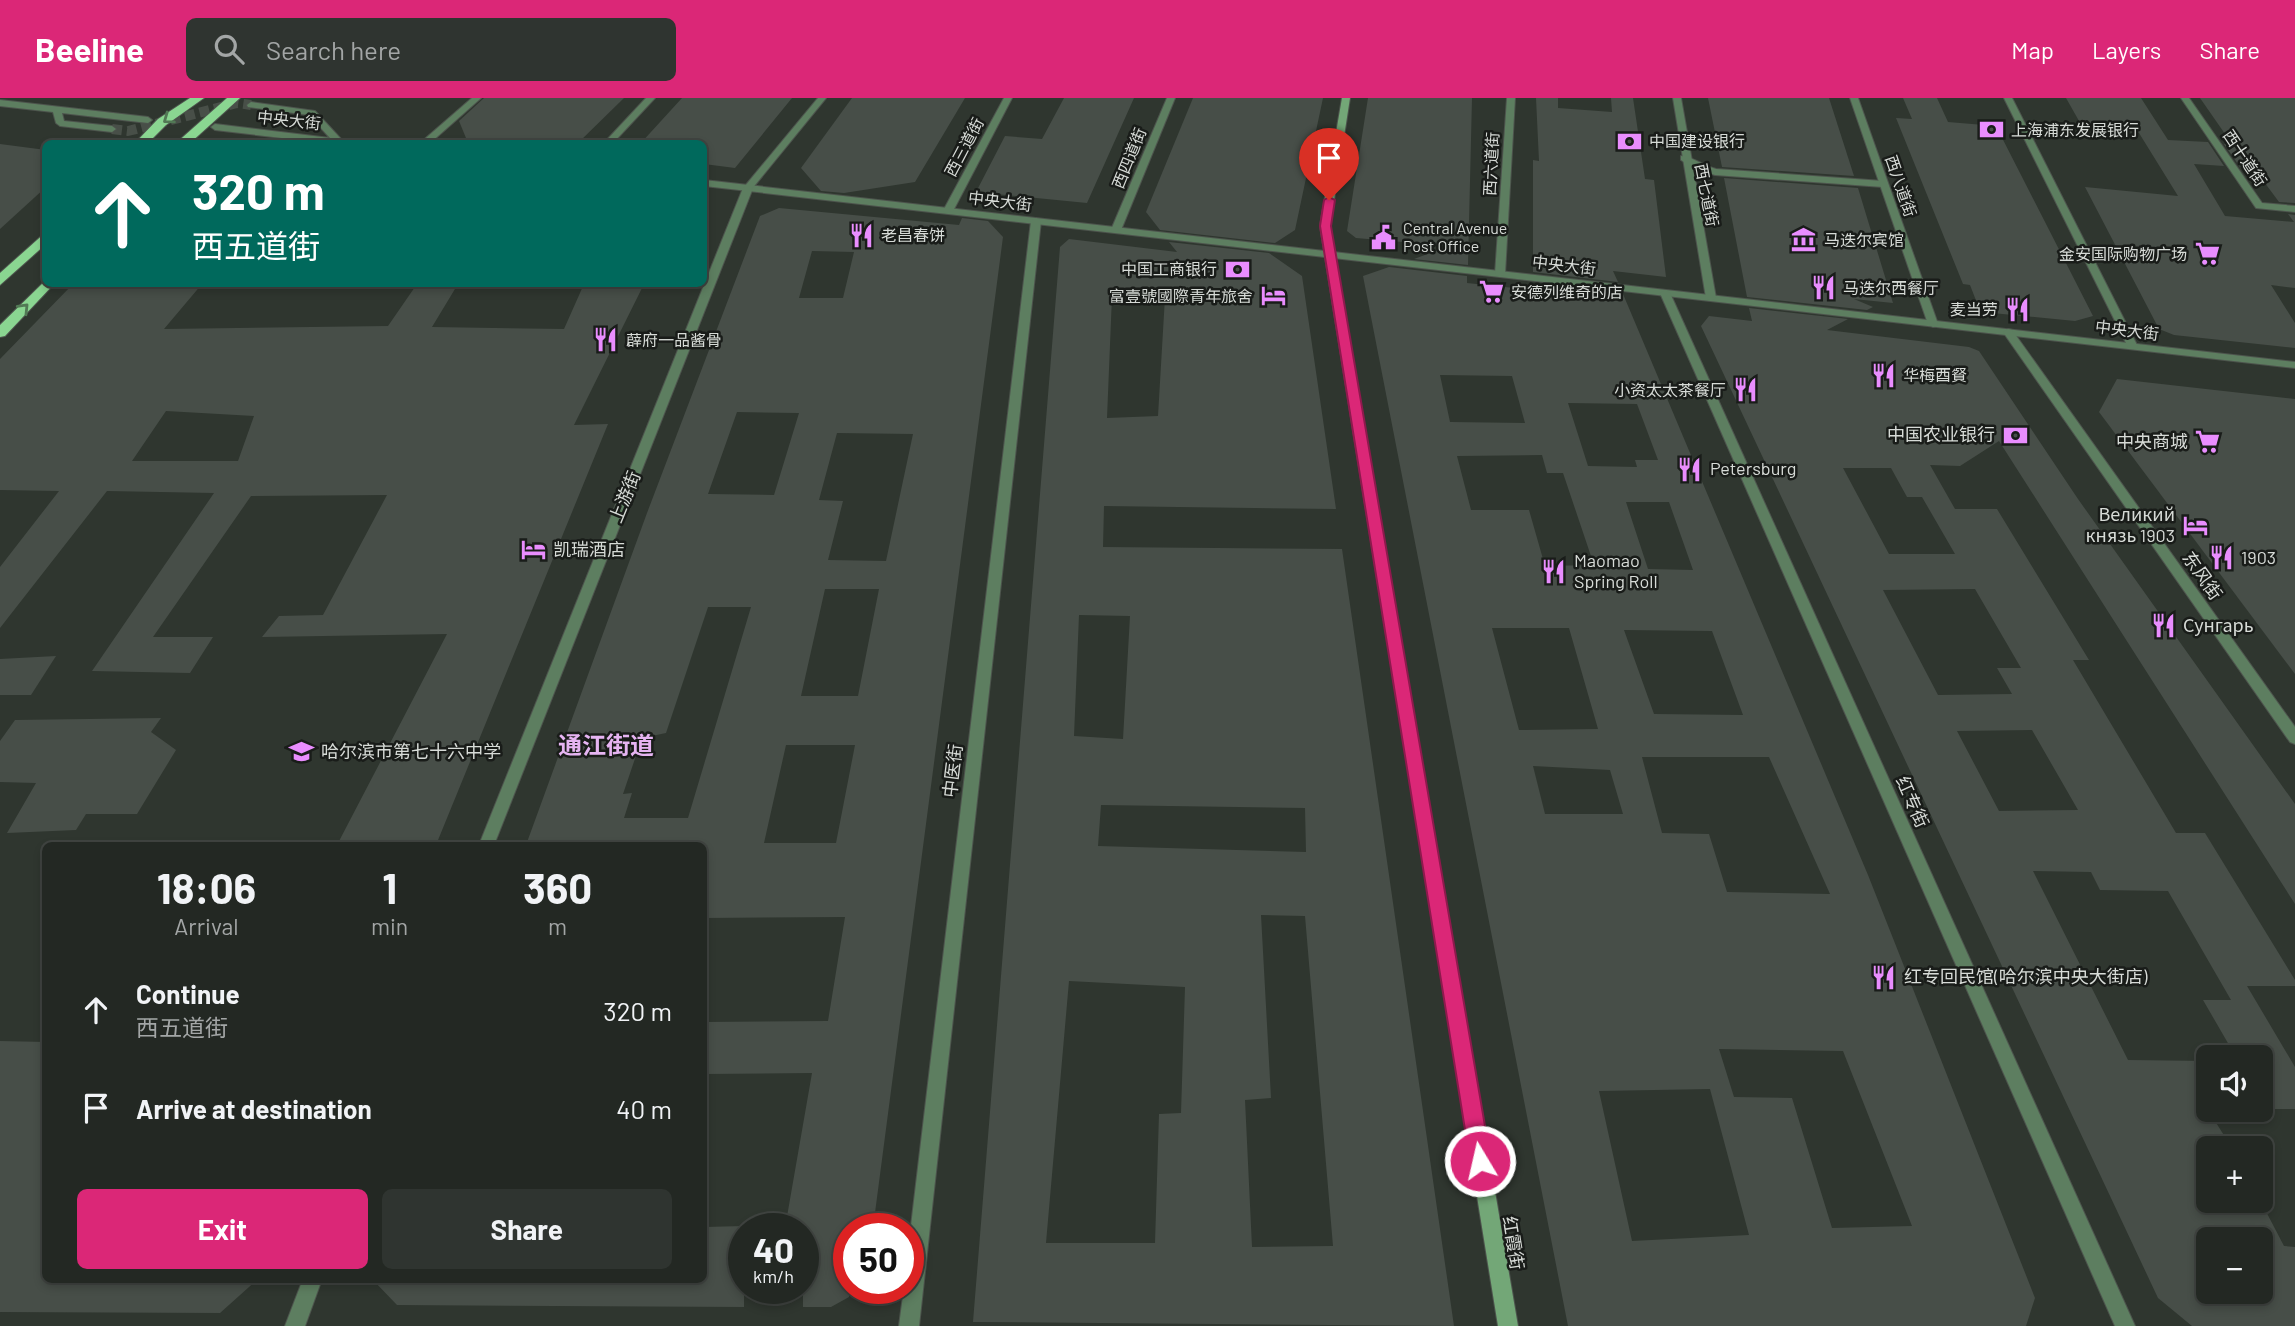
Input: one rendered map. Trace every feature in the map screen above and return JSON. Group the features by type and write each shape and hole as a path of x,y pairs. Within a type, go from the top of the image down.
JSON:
{"highway":[{"path":"144,140 162,122 198,98"},
{"path":"186,140 234,98"},
{"path":"0,281 42,240"},
{"path":"0,333 44,287"}],"main road":[{"name":"红霞街","path":"1346,98 1325,226 1507,1326"}],"street":[{"path":"428,140 477,98"},
{"path":"611,140 651,98"},
{"name":"上游街","path":"487,842 748,188 822,98"},
{"name":"西三道街","path":"948,211 1008,98"},
{"name":"西四道街","path":"1116,230 1171,98"},
{"name":"西六道街","path":"1500,274 1511,98"},
{"name":"西七道街","path":"1677,98 1684,158 1711,298"},
{"name":"西八道街","path":"1854,98 1933,324"},
{"path":"2008,98 2133,346"},
{"name":"西十道街","path":"2185,98 2259,206 2295,209"},
{"path":"0,103 148,120"},
{"path":"251,105 312,113 337,140"},
{"path":"57,110 60,123 112,129"},
{"name":"中央大街","path":"215,127 329,140"},
{"path":"1684,158 1698,167 1715,172 1883,184"},
{"name":"中央大街","path":"707,183 2295,365"},
{"name":"中医街","path":"909,1326 1036,221"},
{"name":"红专街","path":"1665,293 2125,1326"},
{"name":"东风街","path":"2008,332 2295,738"},
{"path":"295,1326 311,1283"}],"building":[{"path":"484,98 624,98 581,140 466,138 459,121"},
{"path":"682,98 792,98 735,168 707,164 707,140 644,140"},
{"path":"852,98 965,98 915,182 844,193 821,191 801,168"},
{"path":"1064,98 1134,98 1087,203 976,192 1005,136 1042,139"},
{"path":"1193,98 1323,98 1295,230 1275,243 1160,230 1146,212"},
{"path":"1368,98 1472,98 1468,265 1414,259 1449,246 1356,238 1347,231"},
{"path":"1536,98 1558,98 1558,108 1612,112 1611,98 1633,98 1645,179 1654,180 1666,277 1613,271 1618,282 1533,272 1533,160 1539,161"},
{"path":"1708,98 1829,98 1854,176 1722,167"},
{"path":"1903,98 1937,98 1948,122 1996,126 2093,316 2075,321 1992,313 1977,303 1970,285 1963,284 1896,118 1912,119"},
{"name":"金安国际购物广场","path":"2066,98 2141,98 2168,140 2208,142 2224,166 2194,164 2225,216 2294,222 2288,214 2295,215 2295,288 2271,285 2295,323 2295,348 2174,335 2159,329 2085,187 2178,196 2139,133 2083,128"},
{"path":"2200,98 2295,98 2295,203 2279,202 2256,171 2240,167 2224,144 2232,144"},
{"path":"0,144 42,149 42,191 0,229"},
{"name":"马迭尔宾馆","path":"1724,178 1858,188 1893,303 1854,299 1873,307 1867,310 1747,297"},
{"path":"779,208 959,225 962,218 988,221 1003,237 875,1213 833,1213 833,1304 836,1304 831,1307 803,1307 803,1304 819,1304 819,1213 788,1213 812,1073 707,1074 707,1022 828,1021 845,917 707,918 707,842 527,842 647,513 760,216","holes":["812,251 854,252 843,298 799,298","737,412 799,413 774,495 708,494","837,433 913,434 886,561 828,560 843,501 819,500","825,589 879,589 858,696 801,696","708,607 751,607 688,818 624,818 632,793 623,794 642,738 666,733","786,745 855,745 836,843 764,843"]},
{"path":"1069,239 1177,252 1169,242 1269,253 1302,276 1336,509 1104,506 1103,547 1342,549 1454,1326 973,1322 1060,247","holes":["1112,296 1165,297 1158,416 1107,418","1079,615 1130,616 1123,739 1074,736","1101,805 1305,808 1306,852 1098,846","1261,915 1305,916 1333,1246 1252,1247 1245,1100 1271,1098","1069,981 1185,987 1181,1113 1159,1114 1155,1243 1046,1243"]},
{"path":"1389,267 1467,276 1467,283 1533,290 1533,284 1623,294 1868,875 2035,1298 2026,1326 1568,1326 1363,276","holes":["1440,375 1512,376 1525,423 1450,422","1568,403 1637,404 1658,460 1635,460 1637,467 1588,466","1542,455 1547,473 1563,473 1594,565 1545,566 1529,510 1471,510 1457,456","1626,502 1669,502 1693,570 1648,569","1492,628 1569,628 1598,729 1519,730","1624,630 1712,631 1743,715 1654,714","1642,757 1769,757 1830,894 1727,892 1709,834 1662,833","1533,766 1610,770 1623,814 1545,814","1719,1049 1843,1051 1912,1226 1832,1228 1792,1098 1734,1097","1710,1089 1749,1235 1632,1241 1599,1091"]},
{"path":"70,287 199,287 164,329 388,326 415,287 456,287 432,327 564,329 583,287 643,287 574,425 608,424 437,842 339,842 447,634 262,637 279,616 323,615 387,495 251,496 153,637 213,637 190,673 92,671 214,493 107,491 0,628 0,567 59,491 0,490 0,359","holes":["166,411 254,416 238,461 132,461"]},
{"path":"1749,308 1848,319 1827,330 1969,347 1979,351 2078,499 2295,804 2295,904 1999,441 1960,466 1930,465 1955,509 1997,509 2089,660 2073,660 2176,833 2205,833 2295,980 2295,986 2247,986 2295,1067 2295,1109 2273,1109 2273,1045 2229,1045 2203,1000 2231,1000 2168,891 2100,890 2091,872 2033,871 2128,1060 2196,1061 2196,1122 2216,1122 2224,1136 2196,1136 2196,1213 2267,1213 2284,1246 2295,1247 2295,1326 2192,1326 2158,1298 1701,326 1709,316 1752,321","holes":["1843,468 1891,468 1907,497 1922,497 1955,554 1889,554","1975,589 2021,668 1997,668 2012,694 1938,695 1883,590","2032,730 2078,810 1999,811 1957,731"]},
{"path":"2117,379 2295,399 2295,674 2099,412"},
{"path":"56,656 31,695 0,695 0,659"},
{"path":"161,718 151,732 176,750 137,814 86,814 76,830 7,833 36,783 0,782 0,741 15,720"},
{"path":"0,1041 42,1042 42,1283 254,1283 220,1313 0,1312"},
{"path":"728,1226 728,1304 744,1304 744,1307 397,1305 376,1283 707,1283 707,1227"}],"tunnel":[{"path":"112,129 128,131 237,103 251,105"}],"place":[{"name":"上海浦东发展银行","path":"1991,130"},
{"name":"中国建设银行","path":"1629,141"},
{"name":"老昌春饼","path":"861,235"},
{"name":"Central Avenue Post Office","path":"1383,237"},
{"name":"马迭尔宾馆","path":"1804,240"},
{"name":"金安国际购物广场","path":"2207,254"},
{"name":"中国工商银行","path":"1237,269"},
{"name":"马迭尔西餐厅","path":"1823,288"},
{"name":"安德列维奇的店","path":"1491,292"},
{"name":"富壹號國際青年旅舍","path":"1273,296"},
{"name":"麦当劳","path":"2018,309"},
{"name":"薜府一品酱骨","path":"606,340"},
{"name":"华梅酉䝳","path":"1883,375"},
{"name":"小资太太茶餐厅","path":"1746,390"},
{"name":"中国农业银行","path":"2015,435"},
{"name":"中央商城","path":"2208,442"},
{"name":"Petersburg","path":"1690,469"},
{"name":"Великий князь 1903","path":"2195,525"},
{"name":"凯瑞酒店","path":"533,550"},
{"name":"1903","path":"2221,558"},
{"name":"Maomao Spring Roll","path":"1554,571"},
{"name":"Сунгарь","path":"2163,626"},
{"name":"哈尔滨市第七十六中学","path":"301,752"},
{"name":"红专回民馆(哈尔滨中央大街店)","path":"1884,977"}],"district":[{"name":"通江街道","path":"606,746"}],"route":[{"path":"1329,200 1325,226 1480,1161"}]}
